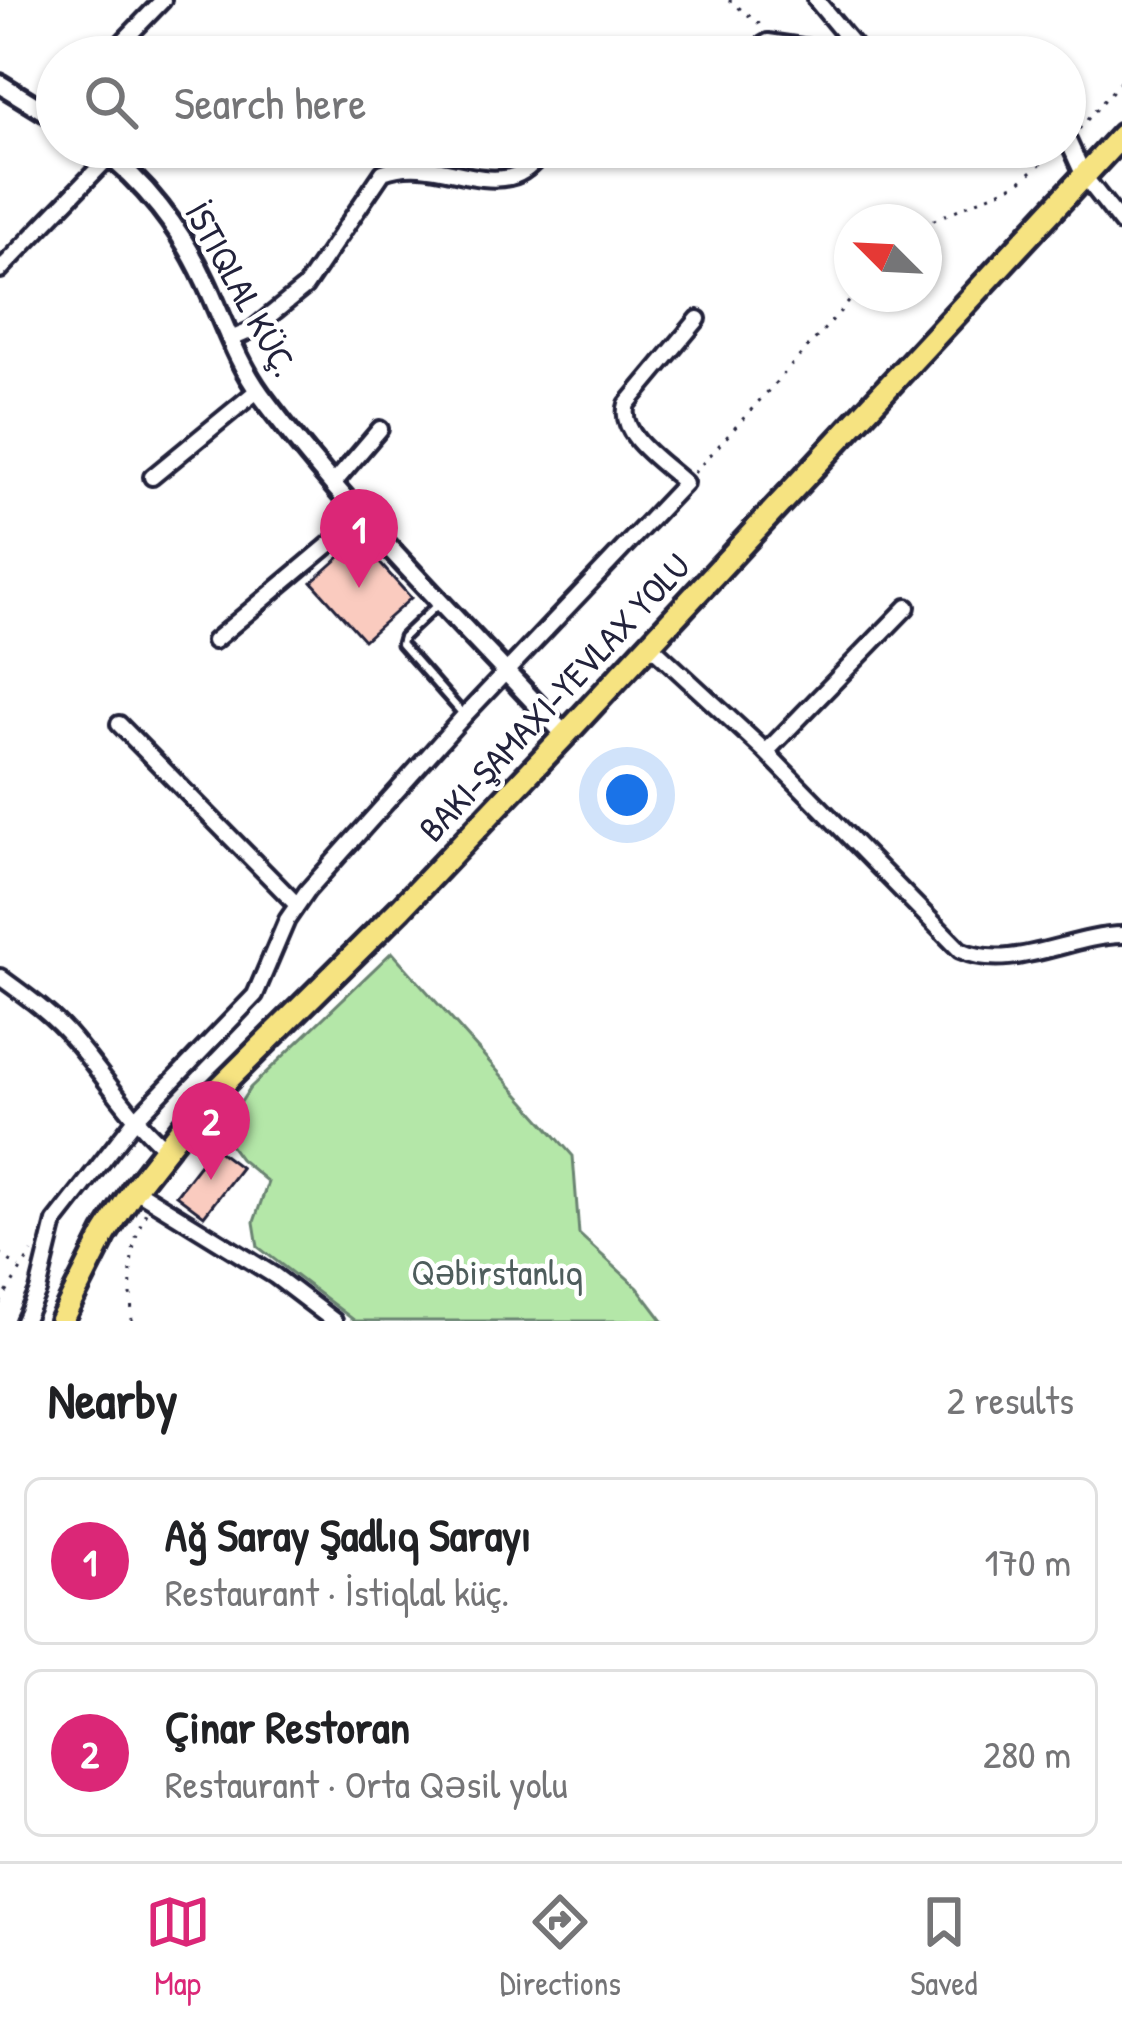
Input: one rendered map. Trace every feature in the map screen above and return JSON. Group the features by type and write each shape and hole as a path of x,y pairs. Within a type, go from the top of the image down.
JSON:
{"highway":[{"path":"61,1321 105,1234 143,1194 165,1148 192,1115 566,735 1122,135"}],"street":[{"path":"128,36 163,0"},
{"path":"816,0 848,36"},
{"path":"0,84 36,106"},
{"path":"0,270 89,168"},
{"name":"İSTIQLAL KÜÇ.","path":"124,168 190,250 258,390 362,517 566,735"},
{"path":"231,339 251,330 305,287 383,172 402,168"},
{"path":"430,168 511,177 528,168"},
{"path":"1080,168 1122,224"},
{"path":"24,1321 38,1291 55,1222 134,1120 255,995 297,905 506,670 685,483 629,431 623,416 627,404 698,319"},
{"path":"152,477 258,390"},
{"path":"334,483 380,429"},
{"path":"214,641 362,517"},
{"path":"766,752 907,607"},
{"path":"649,644 766,752 960,950 1000,960 1082,938 1122,935"},
{"path":"119,724 297,905"},
{"path":"0,977 40,1006 71,1037 134,1120 165,1148"},
{"path":"143,1194 275,1276 334,1321"}],"lane":[{"path":"441,601 401,644 464,716"}],"path":[{"path":"729,0 768,36"},
{"path":"1086,117 1122,80"},
{"path":"942,216 1018,183 1034,168"},
{"path":"685,483 840,312"},
{"path":"132,1321 129,1259 143,1194"},
{"path":"0,1303 55,1222"},
{"path":"0,1253 20,1269"}],"green space":[{"name":"Qəbirstanlıq","path":"392,952 573,1156 579,1234 638,1288 663,1321 355,1321 258,1247 254,1222 268,1182 240,1159 221,1133 250,1088"}],"building":[{"path":"359,540 411,598 364,640 312,582"},
{"path":"213,1147 241,1168 204,1216 176,1195"}],"place":[{"name":"Ağ Saray Şadlıq Sarayı","path":"359,588"},
{"name":"Çinar Restoran","path":"211,1180"}]}
